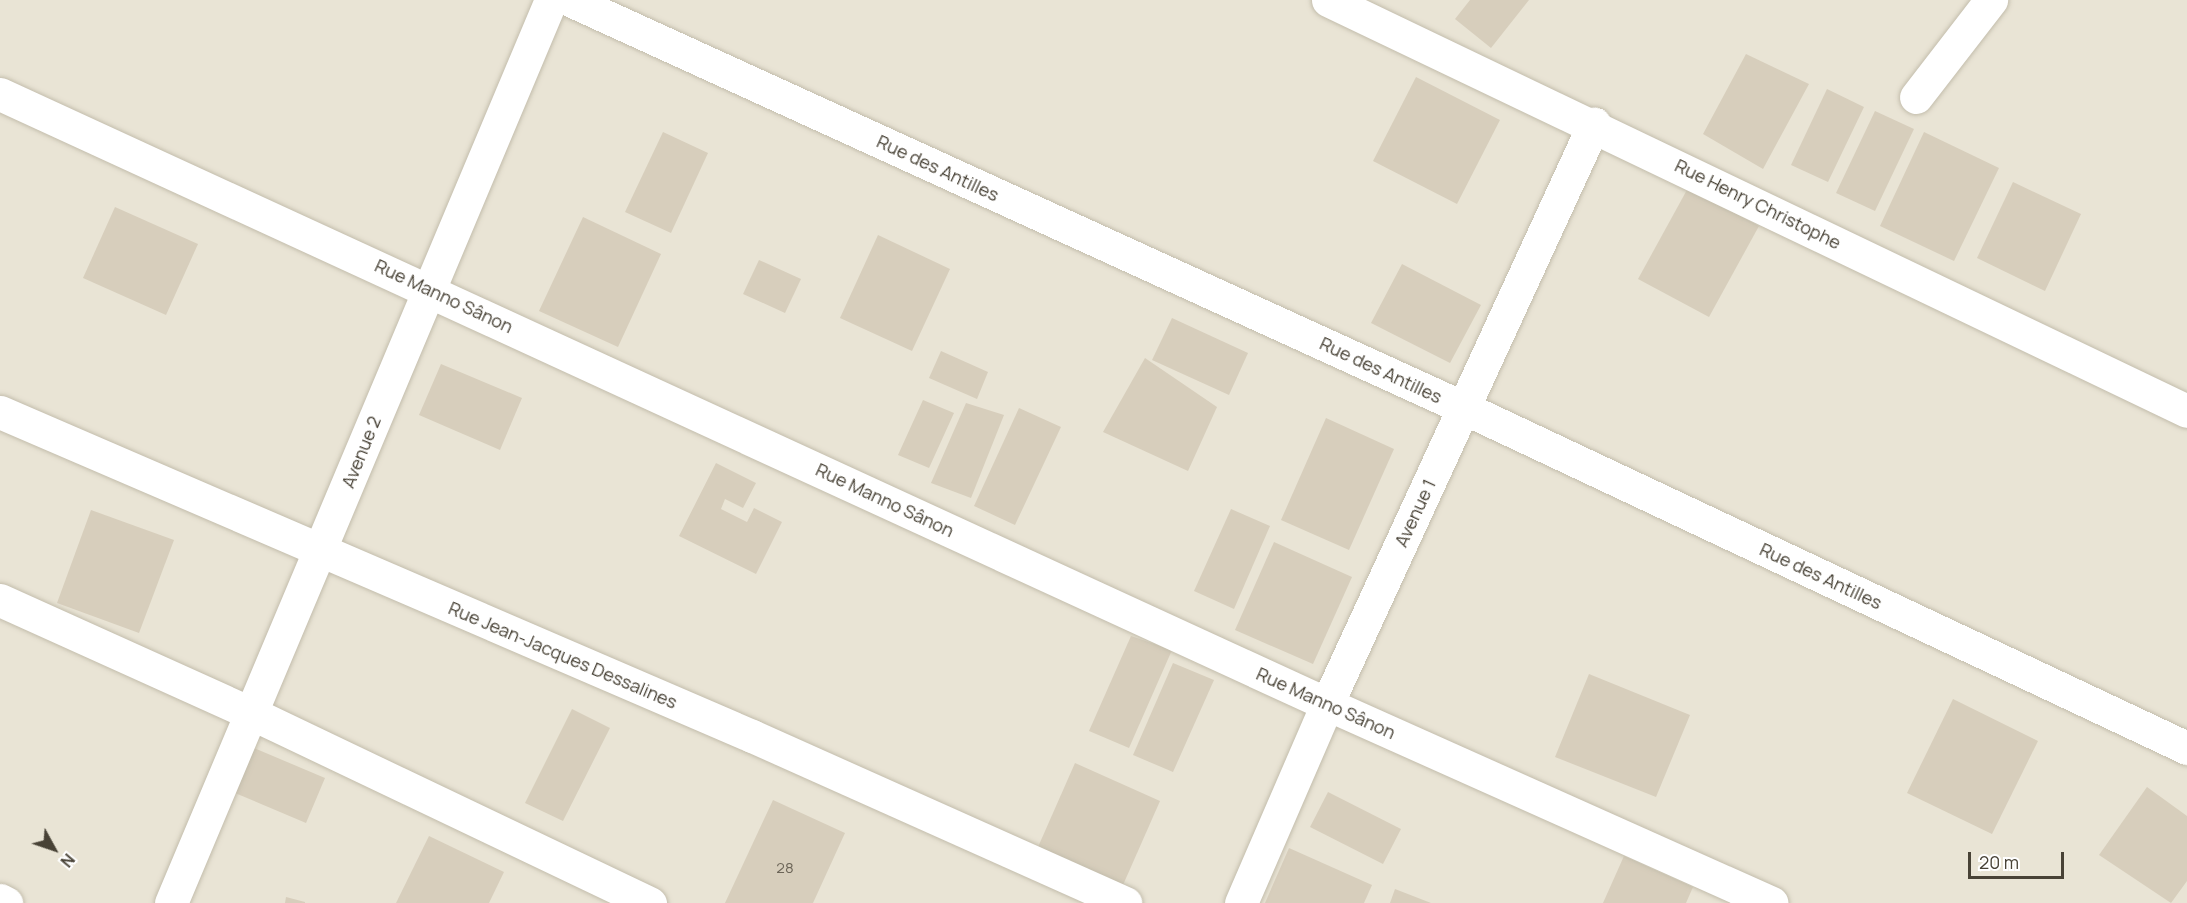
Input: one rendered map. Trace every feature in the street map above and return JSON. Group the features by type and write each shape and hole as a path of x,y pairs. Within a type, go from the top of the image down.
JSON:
{"street":[{"name":"Avenue 2","path":"171,903 253,714 428,288 551,0"},
{"name":"Rue des Antilles","path":"570,0 1464,408 2187,748"},
{"name":"Rue Henry Christophe","path":"1328,0 1594,124 2187,411"},
{"path":"1916,97 1991,0"},
{"name":"Rue Manno Sânon","path":"0,94 428,288 1327,704 1771,903"},
{"name":"Avenue 1","path":"1241,903 1327,704 1594,124"},
{"name":"Rue Jean-Jacques Dessalines","path":"0,412 752,736 1125,903"},
{"path":"0,600 253,714 650,903"},
{"path":"0,900 6,903"}],"shaded area":[{"path":"0,0 2187,0 2187,903 0,903"}],"building":[{"path":"1470,0 1529,0 1491,48 1455,19"},
{"path":"1746,54 1809,84 1763,169 1703,134"},
{"path":"1416,77 1500,120 1457,204 1373,161"},
{"path":"1827,89 1864,107 1828,182 1791,165"},
{"path":"1875,111 1914,129 1875,211 1836,193"},
{"path":"663,132 708,153 671,233 625,212"},
{"path":"1924,132 1999,168 1954,261 1880,226"},
{"path":"2013,182 2081,214 2045,291 1977,258"},
{"path":"1688,188 1759,226 1709,317 1638,279"},
{"path":"115,207 198,244 166,315 83,278"},
{"path":"583,217 661,254 618,347 539,311"},
{"path":"878,235 950,269 912,351 840,318"},
{"path":"759,260 801,279 785,313 743,294"},
{"path":"1402,264 1481,305 1450,363 1371,323"},
{"path":"1172,318 1248,353 1229,395 1152,360"},
{"path":"941,351 988,372 977,399 929,378"},
{"path":"1145,358 1217,407 1188,471 1103,432"},
{"path":"441,364 522,398 500,450 419,415"},
{"path":"923,400 954,413 929,468 898,455"},
{"path":"966,403 1004,415 971,498 931,483"},
{"path":"1019,408 1061,427 1015,525 974,506"},
{"path":"1326,418 1394,449 1349,550 1281,520"},
{"path":"716,463 756,483 743,508 725,499 721,509 747,522 754,508 782,522 756,574 679,536"},
{"path":"1231,509 1270,526 1234,609 1194,591"},
{"path":"91,510 174,540 139,633 57,603"},
{"path":"1274,542 1352,577 1313,664 1235,630"},
{"path":"1131,636 1172,650 1129,748 1089,731"},
{"path":"1173,663 1214,680 1173,772 1133,755"},
{"path":"1589,674 1690,715 1656,797 1555,757"},
{"path":"1953,699 2038,741 1992,834 1907,793"},
{"path":"572,709 610,728 563,821 525,803"},
{"path":"254,748 325,778 306,823 235,793"},
{"path":"1075,763 1160,801 1123,885 1038,847"},
{"path":"2147,787 2187,816 2187,881 2171,903 2099,855"},
{"path":"1328,792 1401,829 1383,864 1310,827"},
{"path":"773,800 845,833 813,903 725,903"},
{"path":"429,836 504,872 489,903 396,903"},
{"path":"1289,848 1372,885 1364,903 1265,903"},
{"path":"1624,856 1693,887 1686,903 1603,903"},
{"path":"1395,889 1431,903 1390,903"},
{"path":"286,897 305,902 305,903 285,903"}]}
